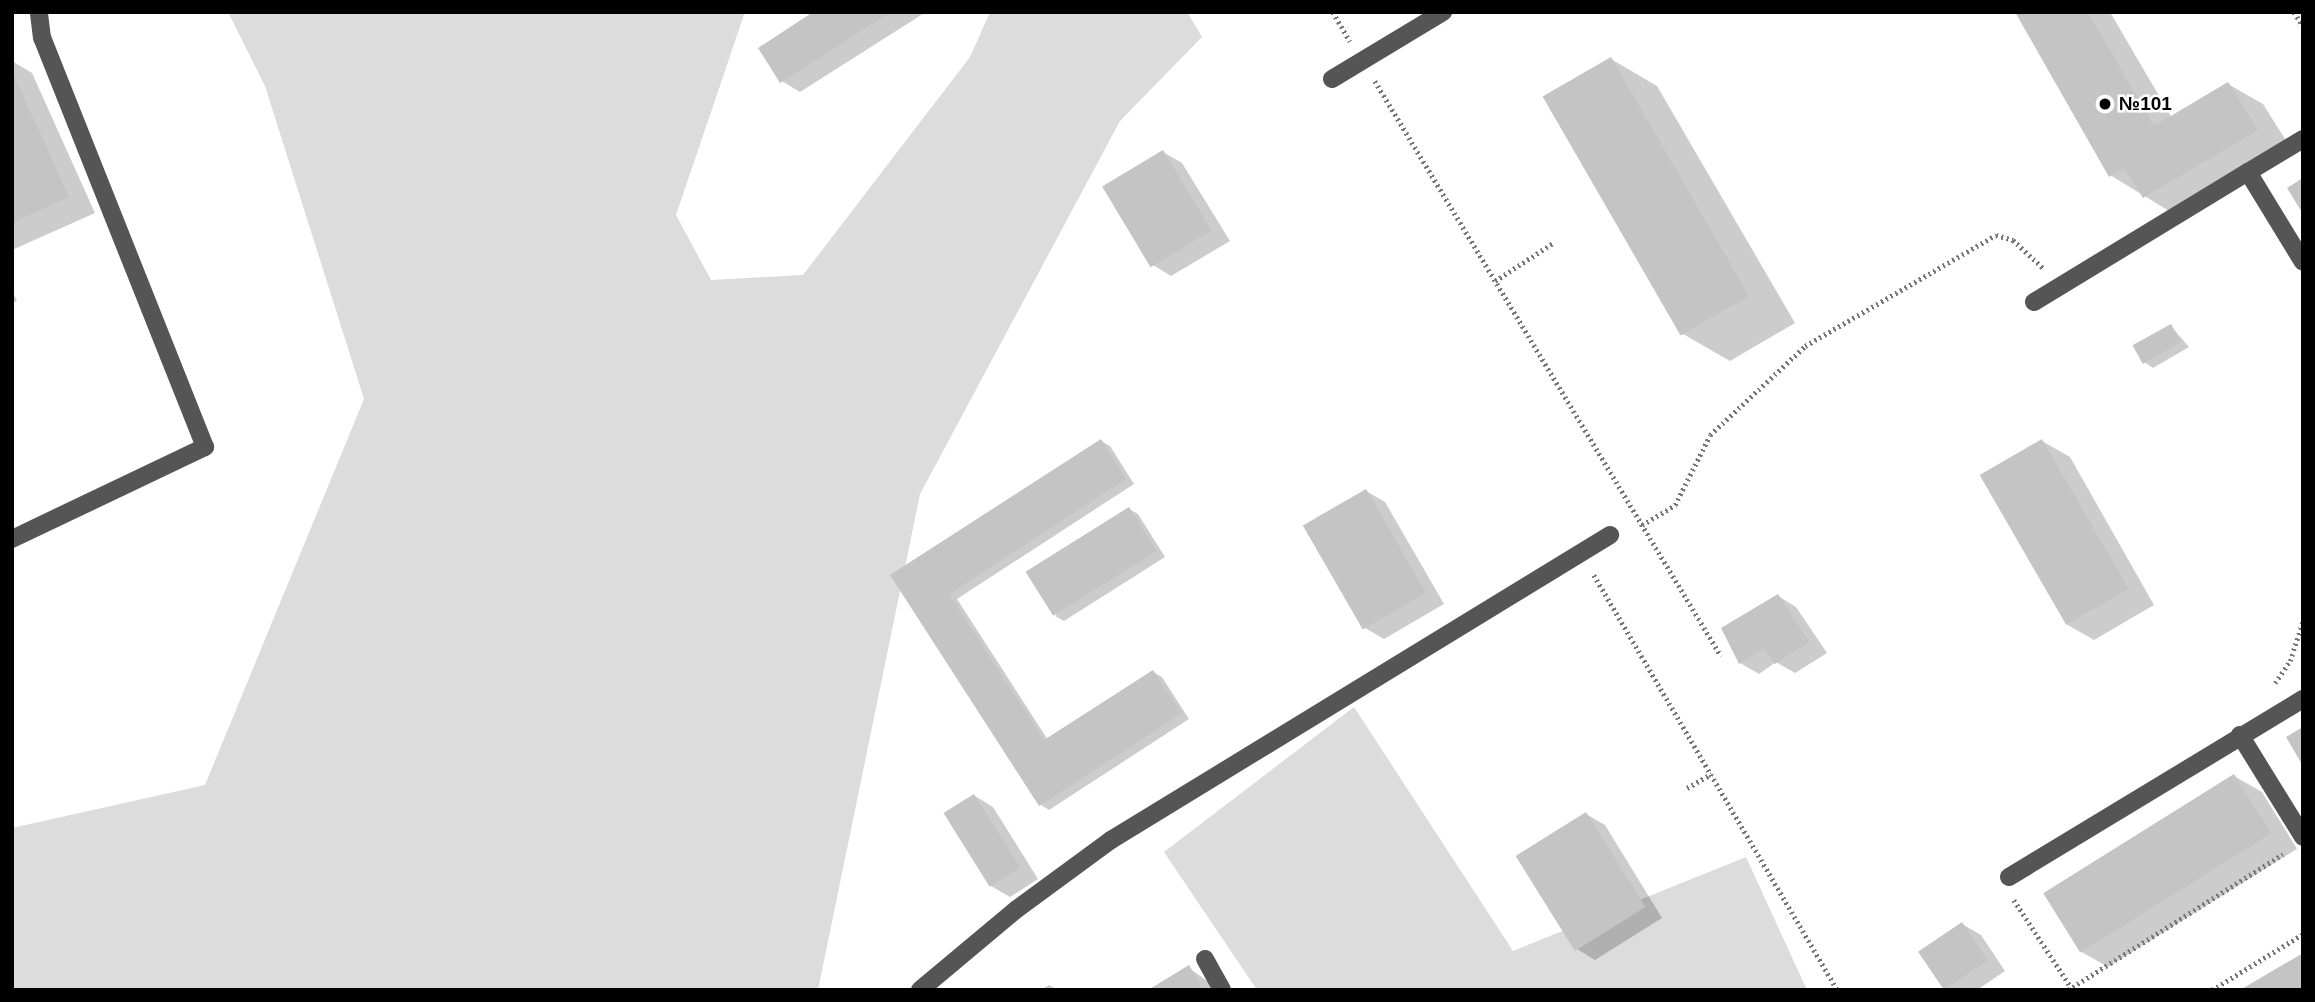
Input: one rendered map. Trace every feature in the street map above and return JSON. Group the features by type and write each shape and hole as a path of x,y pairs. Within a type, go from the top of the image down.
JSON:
{"lane":[{"path":"12,539 205,447 42,38 39,12"},
{"path":"1332,79 1443,12"},
{"path":"2034,302 2303,139"},
{"path":"2248,172 2303,262"},
{"path":"920,990 1017,909 1111,840 1610,535"},
{"path":"2009,877 2303,699"},
{"path":"2240,735 2297,843"},
{"path":"1205,959 1222,990"}],"path":[{"path":"1333,12 1721,656"},
{"path":"2294,12 2303,26"},
{"path":"1642,525 1675,505 1710,435 1805,346 1996,235 2013,240 2061,285"},
{"path":"1494,281 1553,243"},
{"path":"1581,553 1837,990"},
{"path":"2269,693 2290,661 2303,621"},
{"path":"1687,788 1711,774"},
{"path":"2009,877 2013,899 2069,989 2297,843"},
{"path":"2212,990 2303,934"}],"shaded area":[{"path":"228,12 745,12 676,215 711,280 803,275 970,57 990,12 1187,12 1202,37 1120,121 920,494 818,990 12,990 12,828 205,785 364,399 265,86"},
{"path":"1354,707 1513,951 1746,857 1807,990 1257,990 1164,852"}],"building":[{"path":"813,12 891,12 780,83 758,48"},
{"name":"№101","path":"2015,12 2088,12 2154,126 2228,82 2258,130 2143,198 2124,168 2109,177"},
{"path":"1611,57 1749,296 1681,336 1543,96"},
{"path":"12,71 69,197 12,223"},
{"path":"1163,150 1211,231 1151,267 1102,187"},
{"path":"2303,178 2303,214 2287,188"},
{"path":"2171,324 2181,342 2143,364 2133,345"},
{"path":"1101,439 1126,479 949,594 1044,740 1153,670 1182,713 1039,806 890,575"},
{"path":"2042,439 2128,589 2066,625 1980,475"},
{"path":"1366,489 1426,593 1363,629 1303,526"},
{"path":"1129,507 1157,551 1053,616 1026,572"},
{"path":"1778,594 1809,642 1775,664 1764,648 1739,664 1721,628"},
{"path":"2303,727 2303,766 2286,737"},
{"path":"2234,774 2271,833 2080,953 2043,893"},
{"path":"974,794 1020,868 990,887 943,813"},
{"path":"1586,812 1645,907 1575,951 1516,856"},
{"path":"1962,922 1988,960 1944,990 1918,952"},
{"path":"2303,953 2303,990 2240,990"},
{"path":"1189,965 1203,990 1148,990"}],"place":[{"name":"№101","path":"2105,104"}]}
